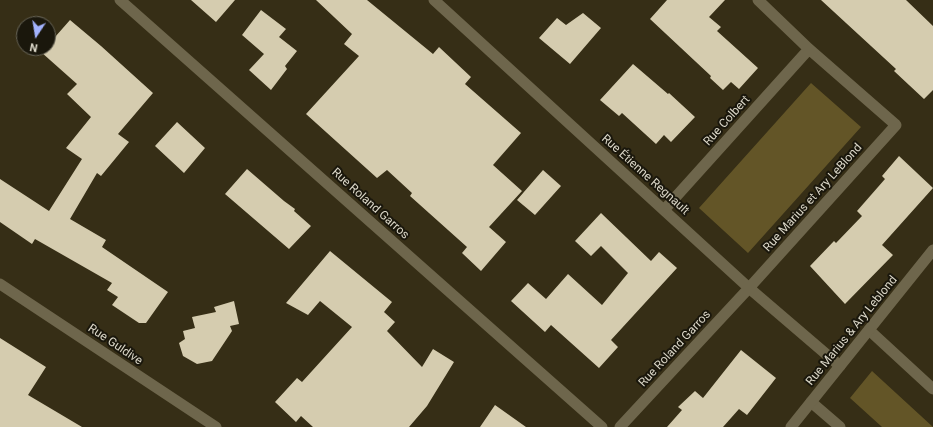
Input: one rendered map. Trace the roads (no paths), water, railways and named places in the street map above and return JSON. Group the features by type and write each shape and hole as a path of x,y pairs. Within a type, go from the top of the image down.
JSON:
{"street":[{"name":"Rue Roland Garros","path":"120,0 602,427"},
{"name":"Rue Étienne Regnault","path":"434,0 749,288 840,366"},
{"path":"758,0 809,49"},
{"name":"Rue Colbert","path":"664,210 809,49"},
{"name":"Rue Marius et Ary LeBlond","path":"749,288 896,125 809,49"},
{"name":"Rue Marius & Ary Leblond","path":"791,427 933,250"},
{"name":"Rue Guldive","path":"0,284 216,427"},
{"name":"Rue Roland Garros","path":"620,427 749,288"},
{"path":"869,330 933,389"},
{"path":"811,402 840,427"}]}
